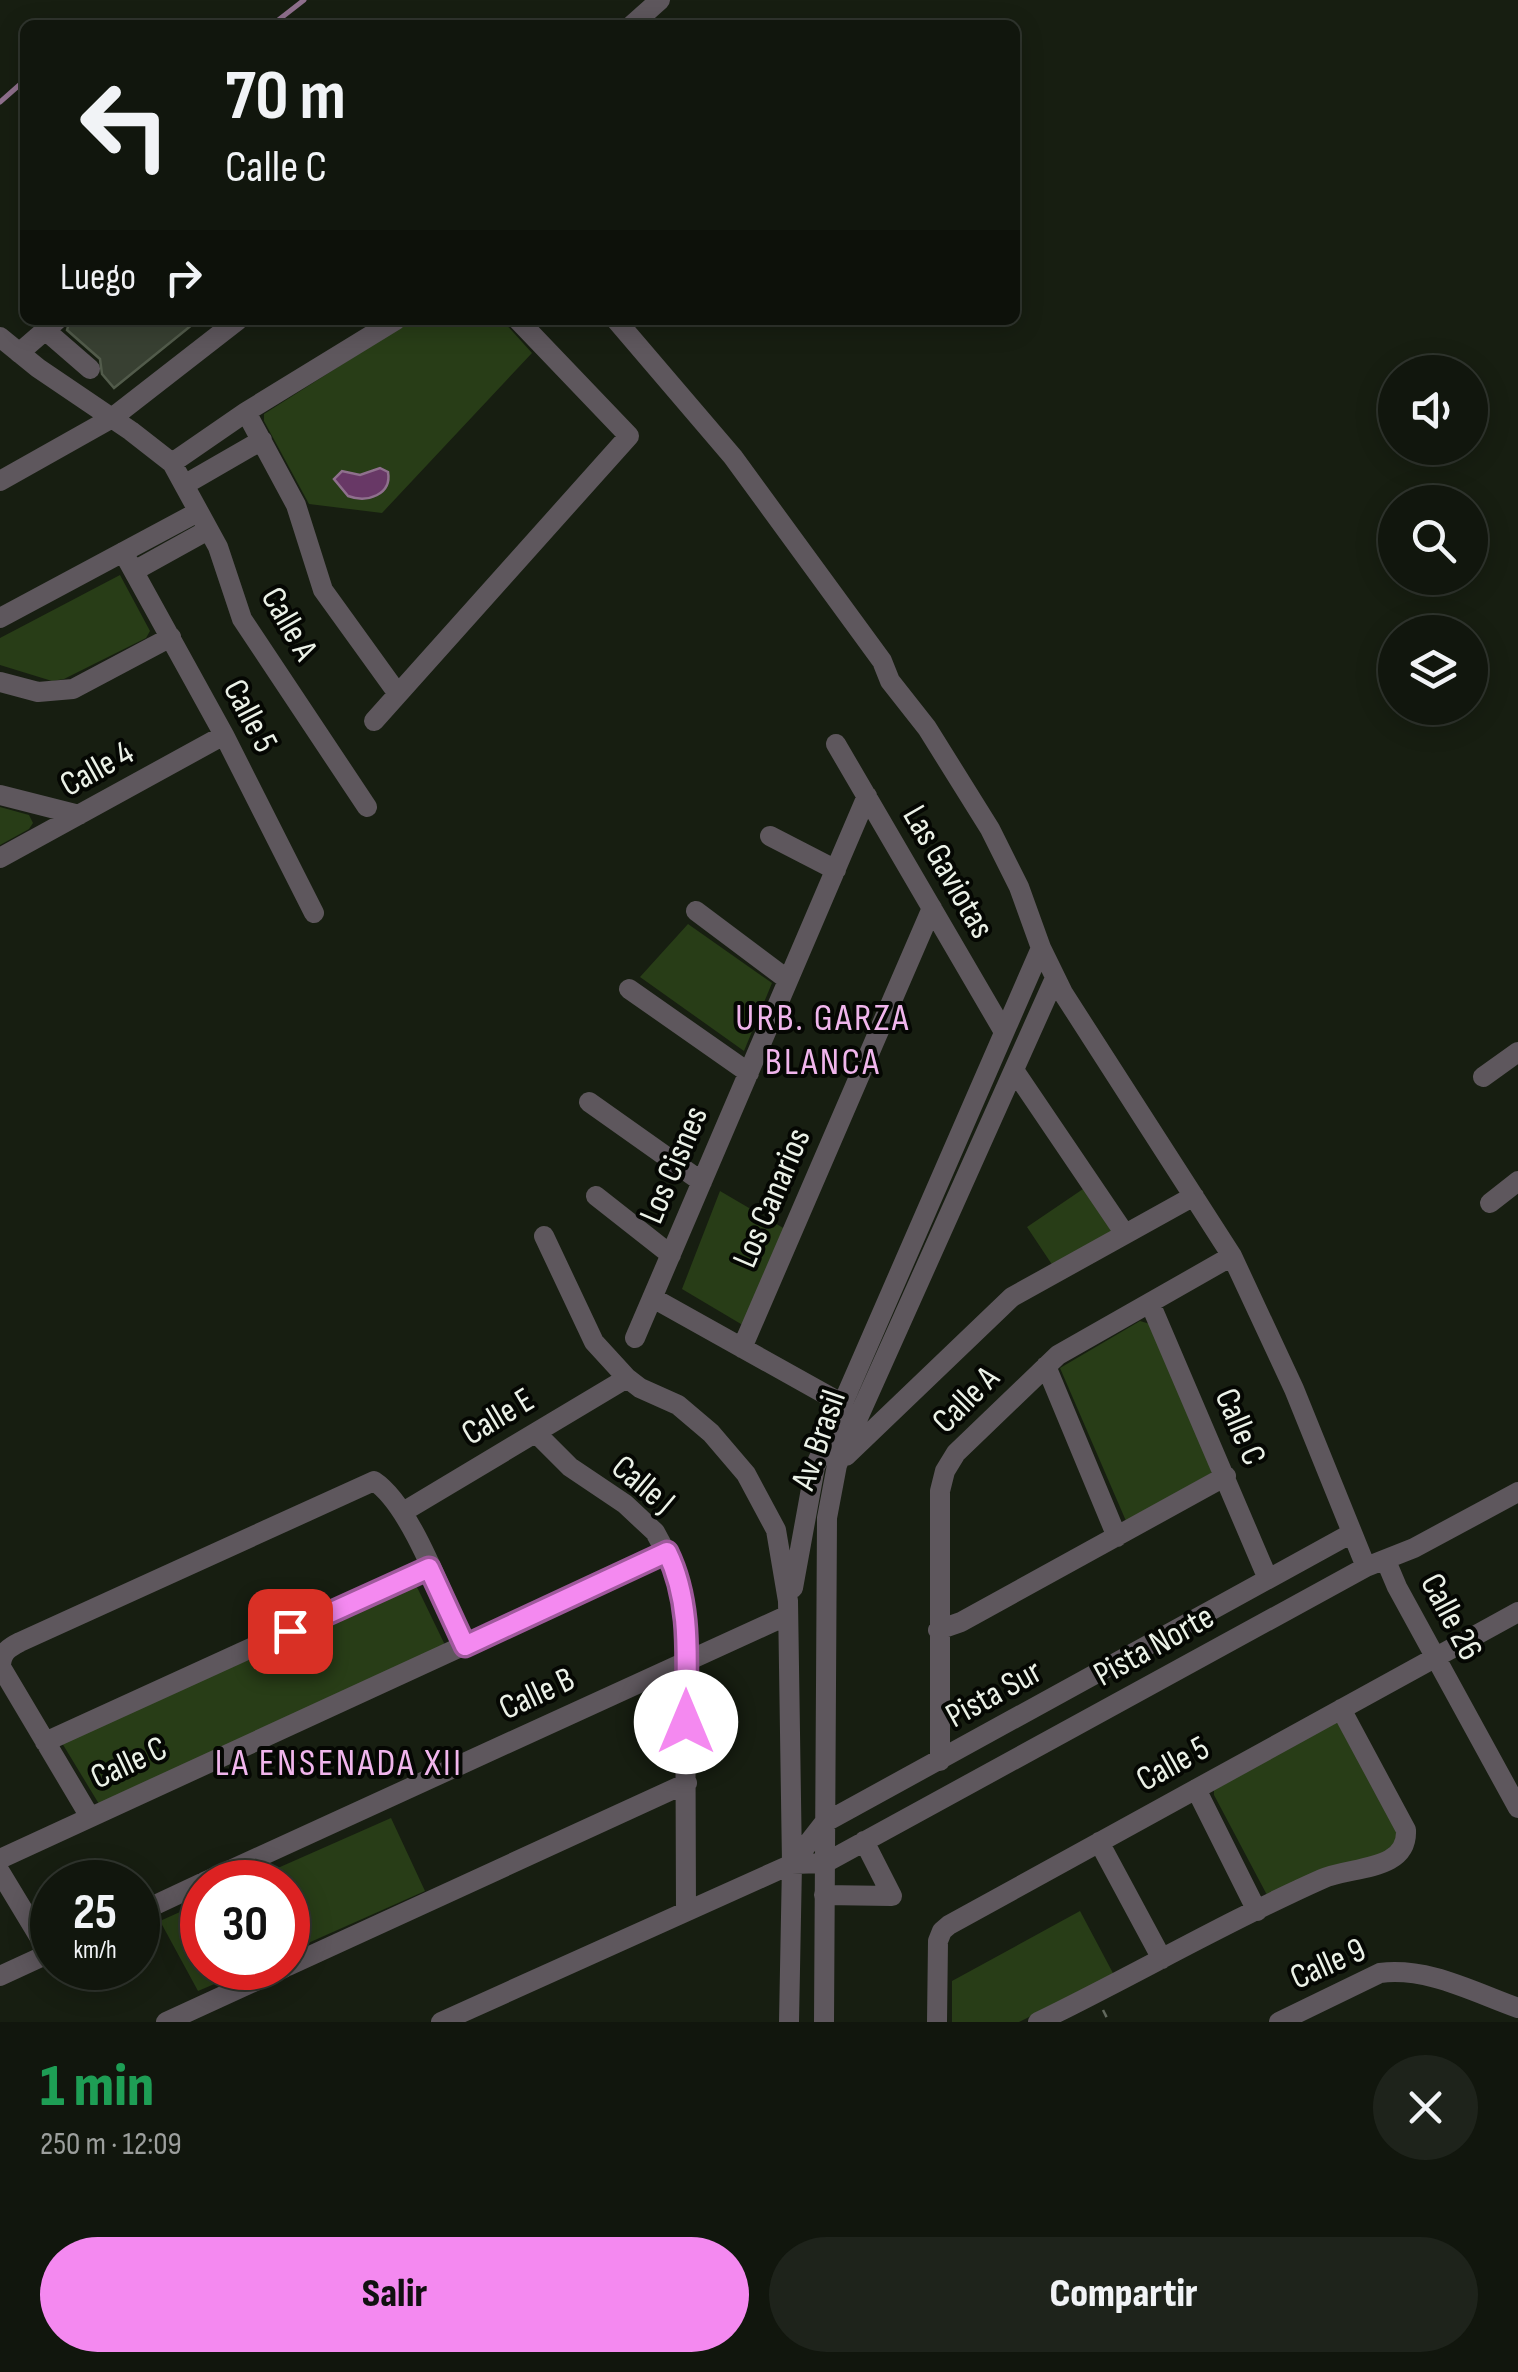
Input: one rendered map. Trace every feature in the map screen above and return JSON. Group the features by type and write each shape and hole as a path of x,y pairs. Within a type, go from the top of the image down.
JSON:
{"street":[{"path":"638,20 660,0"},
{"path":"19,352 51,325 90,370"},
{"path":"0,481 112,418 232,325"},
{"path":"0,336 172,463 246,412 388,325"},
{"path":"374,722 629,436 523,325"},
{"name":"Calle 26","path":"620,325 733,456 871,645 890,682 927,728 990,829 1019,887 1055,978 1232,1256 1301,1406 1346,1510 1352,1533 1435,1658 1518,1808"},
{"path":"246,412 296,504 323,590 398,694"},
{"path":"184,485 262,440"},
{"name":"Calle A","path":"172,463 218,547 242,618 367,807"},
{"path":"0,618 123,552 203,521"},
{"path":"134,571 203,521"},
{"name":"Calle 5","path":"123,552 224,736 314,913"},
{"path":"0,682 38,692 74,688 171,637"},
{"name":"Calle 4","path":"0,858 224,736"},
{"name":"Las Gaviotas","path":"836,744 1004,1032"},
{"path":"0,795 79,816"},
{"name":"Los Cisnes","path":"636,1338 867,796"},
{"path":"770,836 836,870"},
{"name":"Los Canarios","path":"742,1348 932,908"},
{"path":"696,911 788,980"},
{"name":"Av. Brasil","path":"788,1615 815,1468 1042,948"},
{"name":"Av. Brasil","path":"824,2022 826,1518 837,1466 1055,978"},
{"path":"629,989 748,1073"},
{"path":"1483,1078 1518,1052"},
{"path":"1014,1070 1125,1234"},
{"path":"589,1102 702,1182"},
{"path":"1490,1203 1518,1182"},
{"path":"596,1196 671,1255"},
{"path":"837,1466 1012,1297 1194,1196"},
{"path":"544,1236 594,1342 627,1378 691,1414 746,1474 776,1530 782,1550 788,1615 792,1864 789,2022"},
{"name":"Calle A","path":"940,1761 940,1490 945,1472 956,1453 1058,1356 1232,1256"},
{"path":"652,1298 841,1403"},
{"name":"Calle C","path":"1150,1303 1268,1579"},
{"path":"1046,1366 1116,1537"},
{"name":"Calle E","path":"403,1512 627,1378"},
{"name":"Calle J","path":"536,1433 570,1467 626,1504 655,1532 683,1593 686,1911"},
{"path":"938,1630 960,1622 1226,1476"},
{"path":"90,1817 1,1666 1,1657 8,1648 374,1481 388,1490 403,1512 465,1646"},
{"name":"Pista Norte","path":"825,1864 1376,1564 1518,1492"},
{"name":"Pista Sur","path":"824,1824 1352,1533"},
{"name":"Calle C","path":"0,1858 667,1552"},
{"path":"46,1742 429,1568"},
{"name":"Calle 5","path":"937,2022 938,1941 942,1931 1518,1612"},
{"name":"Calle B","path":"253,1860 788,1615"},
{"path":"1038,2022 1325,1878 1392,1860 1402,1853 1407,1842 1401,1819 1342,1709"},
{"path":"310,1956 687,1782"},
{"path":"1196,1789 1257,1912"},
{"path":"792,1864 824,1824"},
{"path":"824,1895 892,1896 864,1841"},
{"path":"1100,1842 1162,1959"},
{"path":"441,2022 792,1864 825,1864"},
{"path":"0,1872 30,1919"},
{"path":"0,1976 30,1962"},
{"name":"Calle 9","path":"1279,2022 1380,1973 1394,1971 1428,1975 1518,2008"},
{"path":"166,2022 236,1990"}],"path":[{"path":"1101,2006 1109,2022"}],"green space":[{"path":"404,325 507,325 532,353 382,513 309,504 264,421 264,414"},
{"path":"120,575 150,631 146,638 64,679 52,681 0,665 0,638"},
{"path":"0,807 29,815 33,823 0,845"},
{"path":"688,924 772,983 744,1051 640,977"},
{"path":"1086,1187 1118,1231 1055,1269 1027,1227"},
{"path":"720,1191 785,1229 746,1327 682,1289"},
{"path":"1140,1321 1150,1324 1215,1471 1126,1521 1060,1368"},
{"path":"415,1583 445,1645 99,1804 62,1743"},
{"path":"1338,1723 1400,1830 1391,1853 1267,1895 1214,1790"},
{"path":"391,1818 425,1891 310,1942 310,1860 296,1860"},
{"path":"1080,1911 1114,1975 1019,2022 952,2022 952,1981"},
{"path":"180,1912 180,1958 160,1921"}],"shaded area":[{"path":"380,468 388,472 386,486 370,498 348,496 334,479 342,471 360,475"}],"building":[{"path":"68,325 192,325 114,388 102,374 100,359 67,330"}],"waterway":[{"path":"278,20 304,0"},
{"path":"0,102 20,84"}],"district":[{"name":"URB. GARZA BLANCA","path":"823,1040"},
{"name":"LA ENSENADA XII","path":"339,1763"}],"route":[{"path":"290,1631 429,1568 465,1646 667,1552 683,1593 686,1722"}]}
